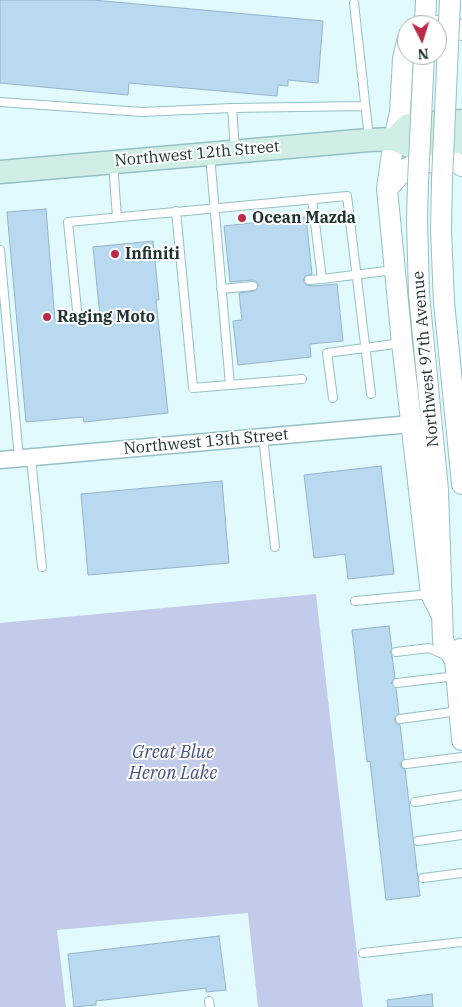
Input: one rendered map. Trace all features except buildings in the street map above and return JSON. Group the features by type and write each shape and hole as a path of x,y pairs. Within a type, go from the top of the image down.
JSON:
{"main road":[{"path":"394,139 408,125 462,121"},
{"name":"Northwest 12th Street","path":"0,172 369,140 394,139 409,146 462,142"}],"street":[{"path":"425,15 426,0"},
{"name":"Northwest 97th Avenue","path":"450,0 441,230 444,302 462,484"},
{"path":"447,28 462,30"},
{"path":"403,65 400,112 387,189 394,270 430,594 442,616"},
{"name":"Northwest 97th Avenue","path":"424,65 418,182 419,286 438,490 443,641 458,660 459,711 462,740"},
{"path":"387,189 405,169 416,164 444,160 454,161 462,166"},
{"name":"Northwest 13th Street","path":"0,460 411,424"}],"lane":[{"path":"354,3 369,140"},
{"path":"0,102 142,112 232,108 365,106"},
{"path":"232,108 236,151"},
{"path":"210,153 230,384"},
{"path":"112,162 116,216"},
{"path":"77,310 68,222 116,216 347,196 371,394"},
{"path":"312,199 322,279"},
{"path":"176,211 193,388 302,378"},
{"path":"0,250 25,458 42,567"},
{"path":"308,280 394,270"},
{"path":"222,289 253,286"},
{"path":"333,398 328,353 402,342"},
{"path":"263,437 275,547"},
{"path":"355,601 430,594"},
{"path":"396,652 429,648 458,660"},
{"path":"397,683 458,660"},
{"path":"400,719 459,711"},
{"path":"406,764 462,757"},
{"path":"415,802 462,795"},
{"path":"418,841 462,835"},
{"path":"423,878 462,873"},
{"path":"363,953 462,942"}],"water":[{"name":"Great Blue Heron Lake","path":"316,594 363,1007 258,1007 248,913 57,930 66,1007 0,1007 0,623"}],"place":[{"name":"Ocean Mazda","path":"242,218"},
{"name":"Infiniti","path":"115,254"},
{"name":"Raging Moto","path":"47,317"}]}
